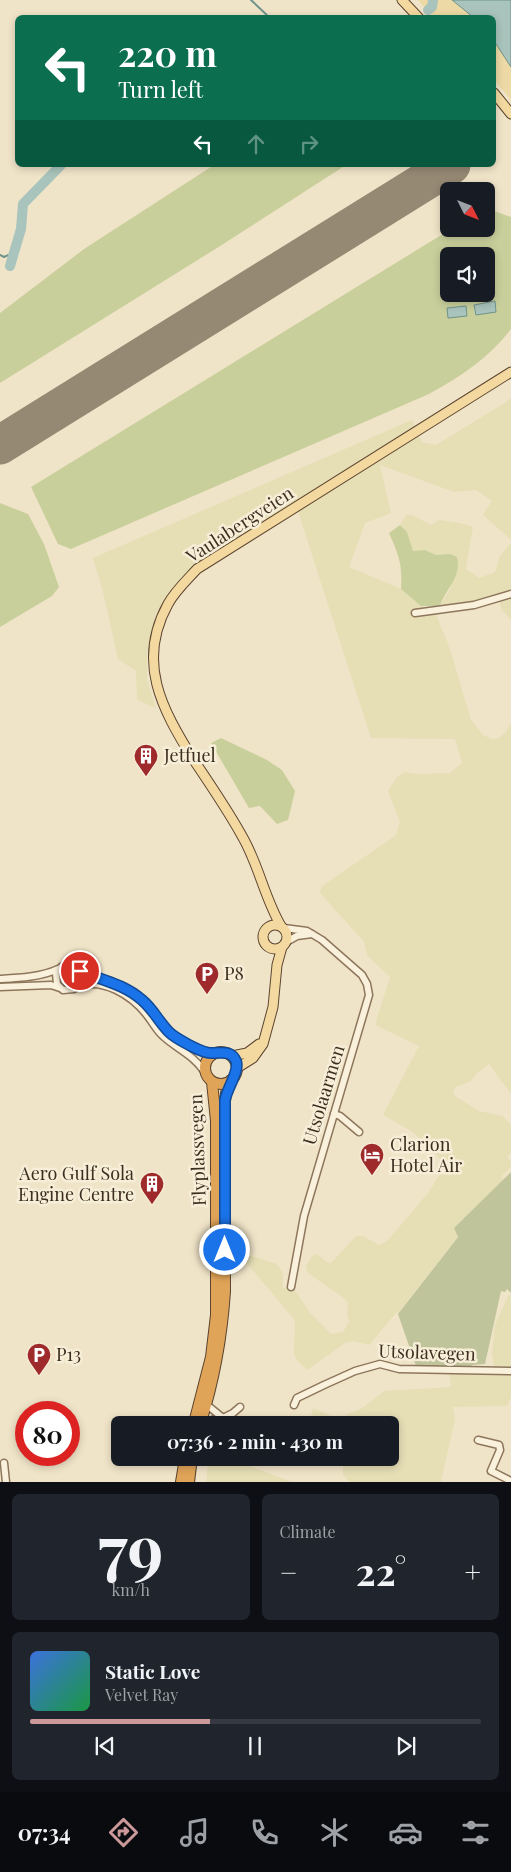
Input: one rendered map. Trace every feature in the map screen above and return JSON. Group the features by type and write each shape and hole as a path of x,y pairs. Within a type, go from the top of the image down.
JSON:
{"highway":[{"path":"219,1051 226,1052 232,1056 236,1061 236,1075 225,1084 212,1082 204,1071 204,1064 207,1058 219,1051"},
{"name":"Flyplassvegen","path":"204,1416 217,1359 223,1316 225,1100 231,1080"},
{"name":"Flyplassvegen","path":"196,1416 206,1380 216,1315 216,1121 212,1082"},
{"path":"181,1482 184,1466"},
{"path":"189,1482 191,1466"}],"main road":[{"path":"402,0 416,15"},
{"path":"496,95 511,114"},
{"name":"Vaulabergveien","path":"495,382 511,366"},
{"name":"Vaulabergveien","path":"282,927 271,908 261,875 248,847 175,730 160,699 155,679 153,657 156,634 164,612 178,589 202,565 511,372"},
{"name":"Vaulabergveien","path":"266,930 271,908"},
{"path":"237,1068 253,1058 259,1051 274,1007 277,965 288,936 282,927 272,925 266,930 263,939 277,965"},
{"path":"268,946 274,949 284,944"},
{"path":"232,1056 247,1054 265,1036"}],"street":[{"path":"415,613 474,605 511,594"},
{"name":"Utsolaarmen","path":"282,927 307,931 322,940 362,975 368,990 368,1002 304,1216 291,1287"},
{"path":"284,944 298,936 312,934"},
{"path":"0,979 51,972 68,964 80,971 111,981 126,989 152,1009 174,1035 197,1049 213,1053"},
{"path":"59,968 55,978 60,988"},
{"path":"0,987 51,985 70,991 78,986 81,981 80,971"},
{"name":"Flyplassvegen","path":"78,986 98,983 136,1003 162,1036 190,1055 204,1071"},
{"path":"334,1114 340,1116 359,1132"},
{"name":"Utsolavegen","path":"294,1405 297,1398 324,1385 355,1371 380,1364 399,1369 511,1371"},
{"path":"207,1405 221,1416"},
{"path":"227,1416 240,1407"},
{"path":"478,1440 499,1445 500,1450 491,1471 511,1481"},
{"path":"4,1463 6,1482"}],"shaded area":[{"path":"511,398 511,540 483,515 492,501 476,490 454,492 380,465 391,513 365,523 349,567 401,589 421,606 435,612 450,649 471,720 483,735 492,739 499,738 506,732 511,722 511,1094 489,1064 476,1074 471,1081 456,1087 453,1091 455,1096 479,1111 503,1116 511,1125 511,1153 507,1157 511,1162 511,1167 502,1176 503,1180 454,1228 458,1236 399,1312 396,1313 369,1345 353,1341 345,1343 307,1370 296,1359 294,1354 295,1323 293,1318 244,1260 245,1254 277,1264 283,1273 283,1288 295,1290 310,1313 331,1334 343,1332 349,1322 347,1314 348,1303 308,1273 306,1266 312,1256 317,1254 330,1264 356,1236 363,1236 379,1245 387,1241 429,1192 446,1164 413,1132 383,1115 419,1046 375,1025 390,977 367,955 364,942 320,893 321,887 396,835 400,822 388,791 397,777 405,772 418,774 450,773 462,763 455,739 371,738 295,502 212,552 184,576 169,593 159,610 151,633 147,654 147,680 156,708 137,700 136,671 118,659 103,592 93,558 412,420 422,442 436,445"},
{"path":"406,515 412,515 431,525 439,520 473,527 466,569 479,578 495,572 500,556 511,543 511,620 502,610 497,595 468,604 440,606 450,589 450,554 436,555 425,550 413,551 407,532 400,525"},
{"path":"509,1294 511,1297 511,1397 507,1406 453,1407 455,1419 441,1482 350,1482 343,1475 343,1466 399,1466 399,1416 344,1416 364,1407 384,1391 451,1387 449,1372 495,1373 492,1353 495,1325"},
{"path":"313,1408 331,1416 311,1416"},
{"path":"208,1466 250,1466 292,1482 206,1482"}],"green space":[{"path":"211,167 343,167 0,383 0,313 84,249"},
{"path":"495,211 511,217 511,329 484,358 452,381 429,394 71,549 58,544 31,487 440,236 440,238 495,238"},
{"path":"0,503 28,514 44,544 59,587 52,596 0,627"},
{"path":"400,525 407,532 413,551 425,550 436,555 450,554 457,557 458,564 455,577 440,606 421,606 401,589 399,560 389,533"},
{"path":"221,738 267,760 282,770 295,791 288,820 277,824 260,806 249,808 211,743"},
{"path":"511,1172 511,1293 507,1289 505,1292 501,1291 485,1364 472,1365 471,1367 416,1366 398,1314 458,1237 454,1228"}],"sand":[{"path":"418,0 452,0 471,15 431,15"},
{"path":"496,44 511,67 511,100 496,82"}],"water":[{"path":"452,0 511,0 511,67 496,44 496,15 471,15"},
{"path":"495,301 496,312 476,315 474,305"},
{"path":"466,306 467,316 448,318 447,308"}],"waterway":[{"path":"251,0 267,15"},
{"path":"428,10 432,7 433,0"},
{"path":"10,266 21,229 23,204 59,167"},
{"path":"0,255 4,257 13,253"}],"taxiway":[{"path":"0,446 3,443"}],"runway":[{"path":"0,445 448,167"}],"place":[{"name":"Jetfuel","path":"146,777"},
{"name":"P8","path":"207,995"},
{"name":"Clarion Hotel Air","path":"372,1176"},
{"name":"Aero Gulf Sola Engine Centre","path":"152,1205"},
{"name":"P13","path":"39,1376"}],"route":[{"path":"80,971 111,981 140,998 152,1009 169,1032 197,1049 213,1053 219,1051 226,1052 236,1061 236,1075 228,1086 225,1100 225,1250"}]}
